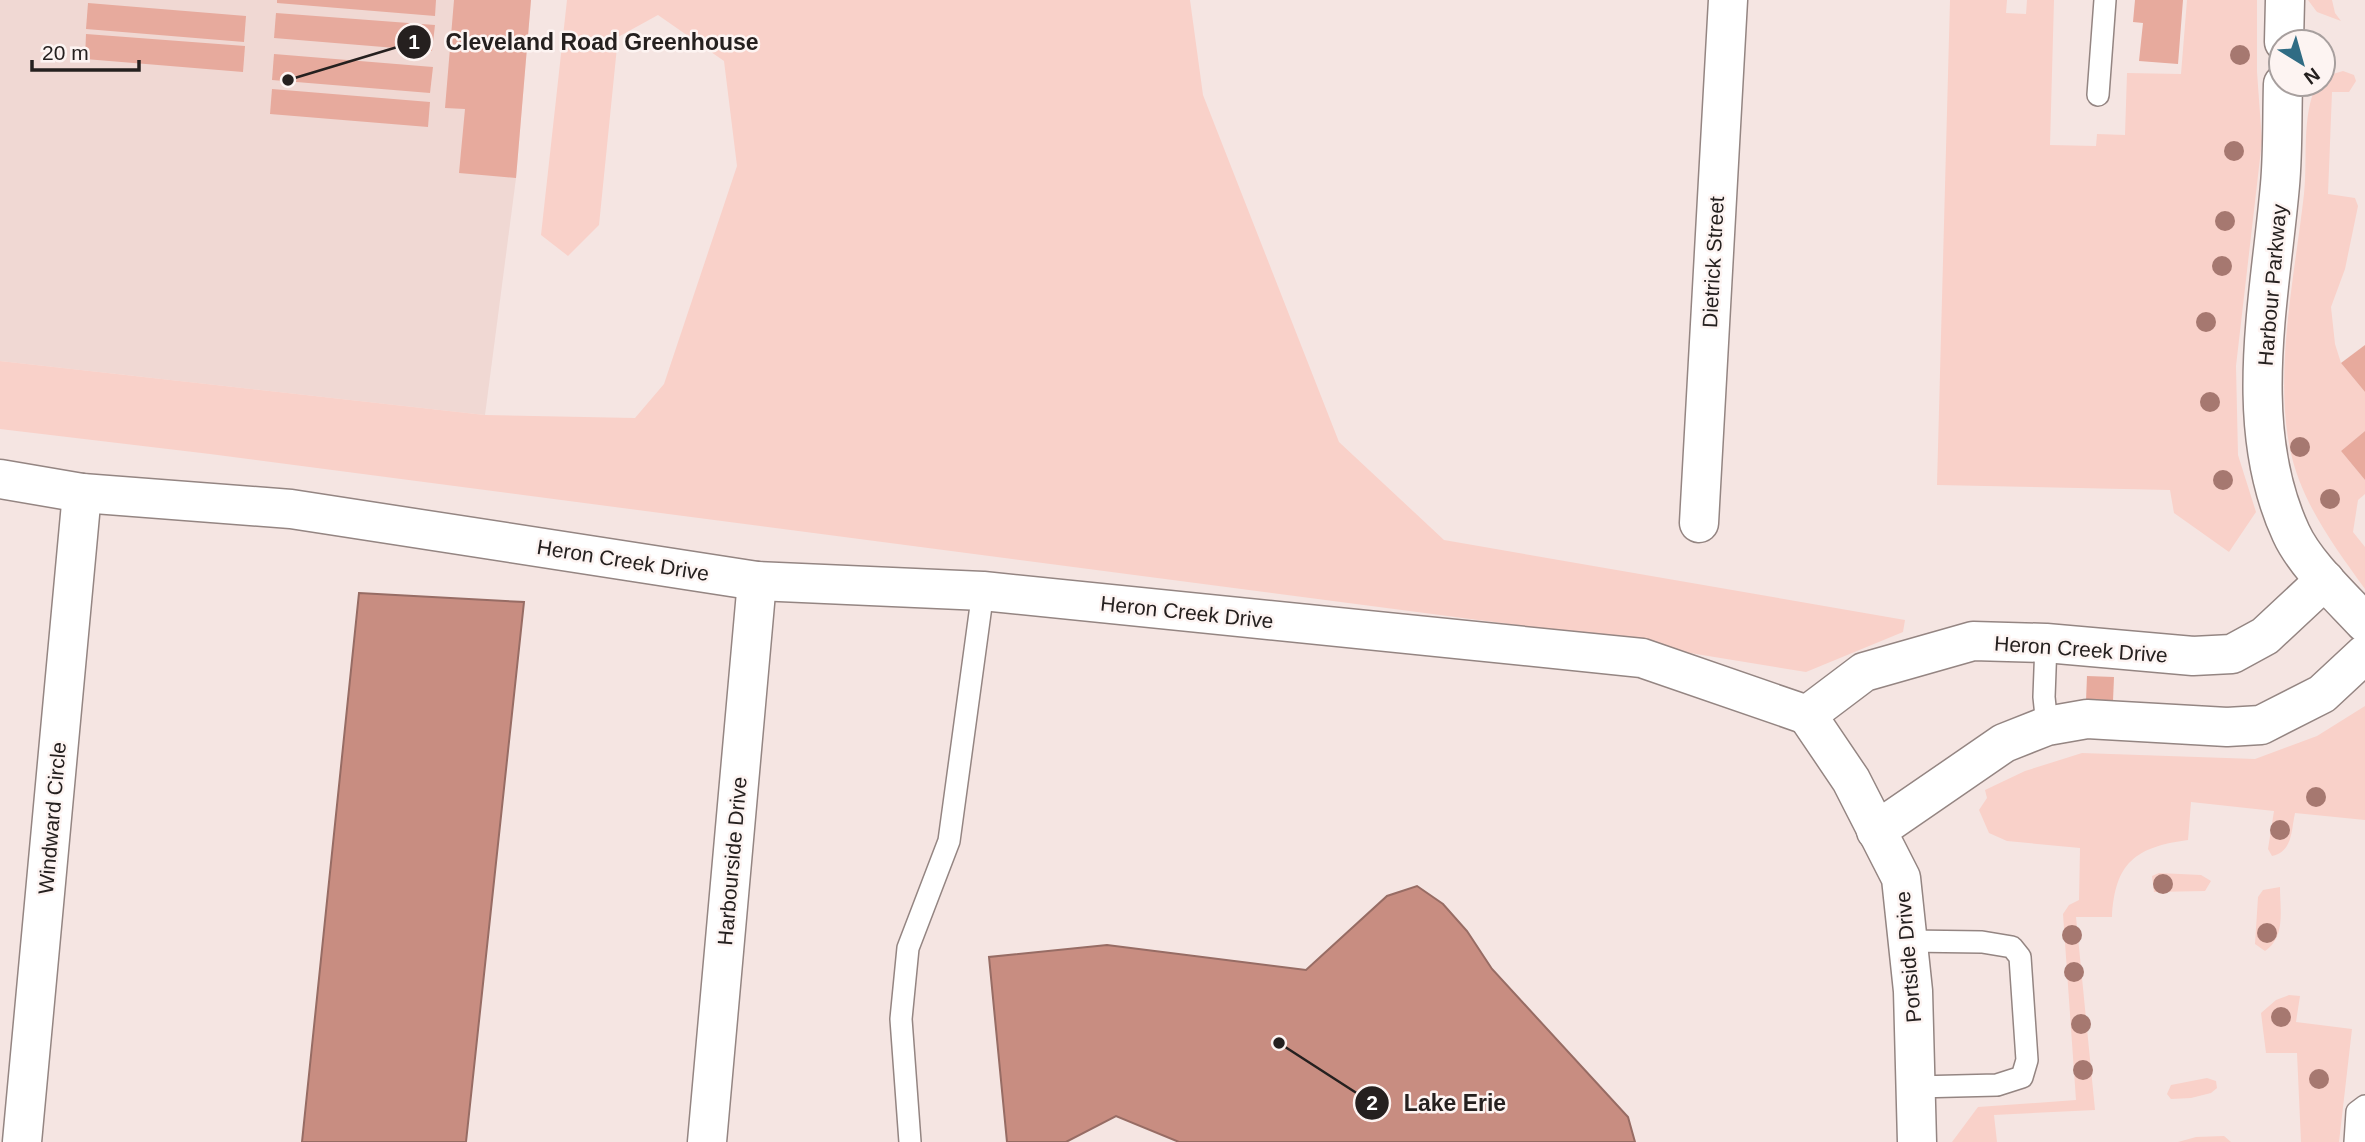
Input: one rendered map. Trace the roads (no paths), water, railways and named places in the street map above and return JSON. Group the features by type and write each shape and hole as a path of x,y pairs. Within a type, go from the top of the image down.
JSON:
{"street":[{"name":"Dietrick Street","path":"1699,523 1728,0"},
{"path":"2284,28 2285,0"},
{"name":"Harbour Parkway","path":"2283,98 2280,182 2264,340 2266,459 2291,534 2326,580 2365,623"},
{"name":"Heron Creek Drive","path":"0,479 82,494 291,509 757,580 983,591 1642,658 1807,715 1864,672 1973,642 2046,643 2193,656 2232,654 2265,636 2326,580"},
{"name":"Windward Circle","path":"22,1142 82,494"},
{"name":"Harbourside Drive","path":"707,1142 757,580"},
{"path":"1876,831 2004,743 2047,726 2087,719 2227,727 2261,725 2322,694 2365,654"},
{"name":"Portside Drive","path":"1807,715 1851,780 1901,878 1913,991 1917,1142"}],"lane":[{"path":"2098,95 2105,0"},
{"path":"910,1142 901,1019 908,948 949,841 983,591"},
{"path":"2046,643 2044,697 2047,726"},
{"path":"1908,941 1982,942 2012,947 2020,957 2027,1060 2022,1077 1997,1084 1916,1087"},
{"path":"2355,1142 2357,1112 2365,1106"}],"place":[{"name":"Cleveland Road Greenhouse","path":"288,80"},
{"name":"Lake Erie","path":"1279,1043"}]}
